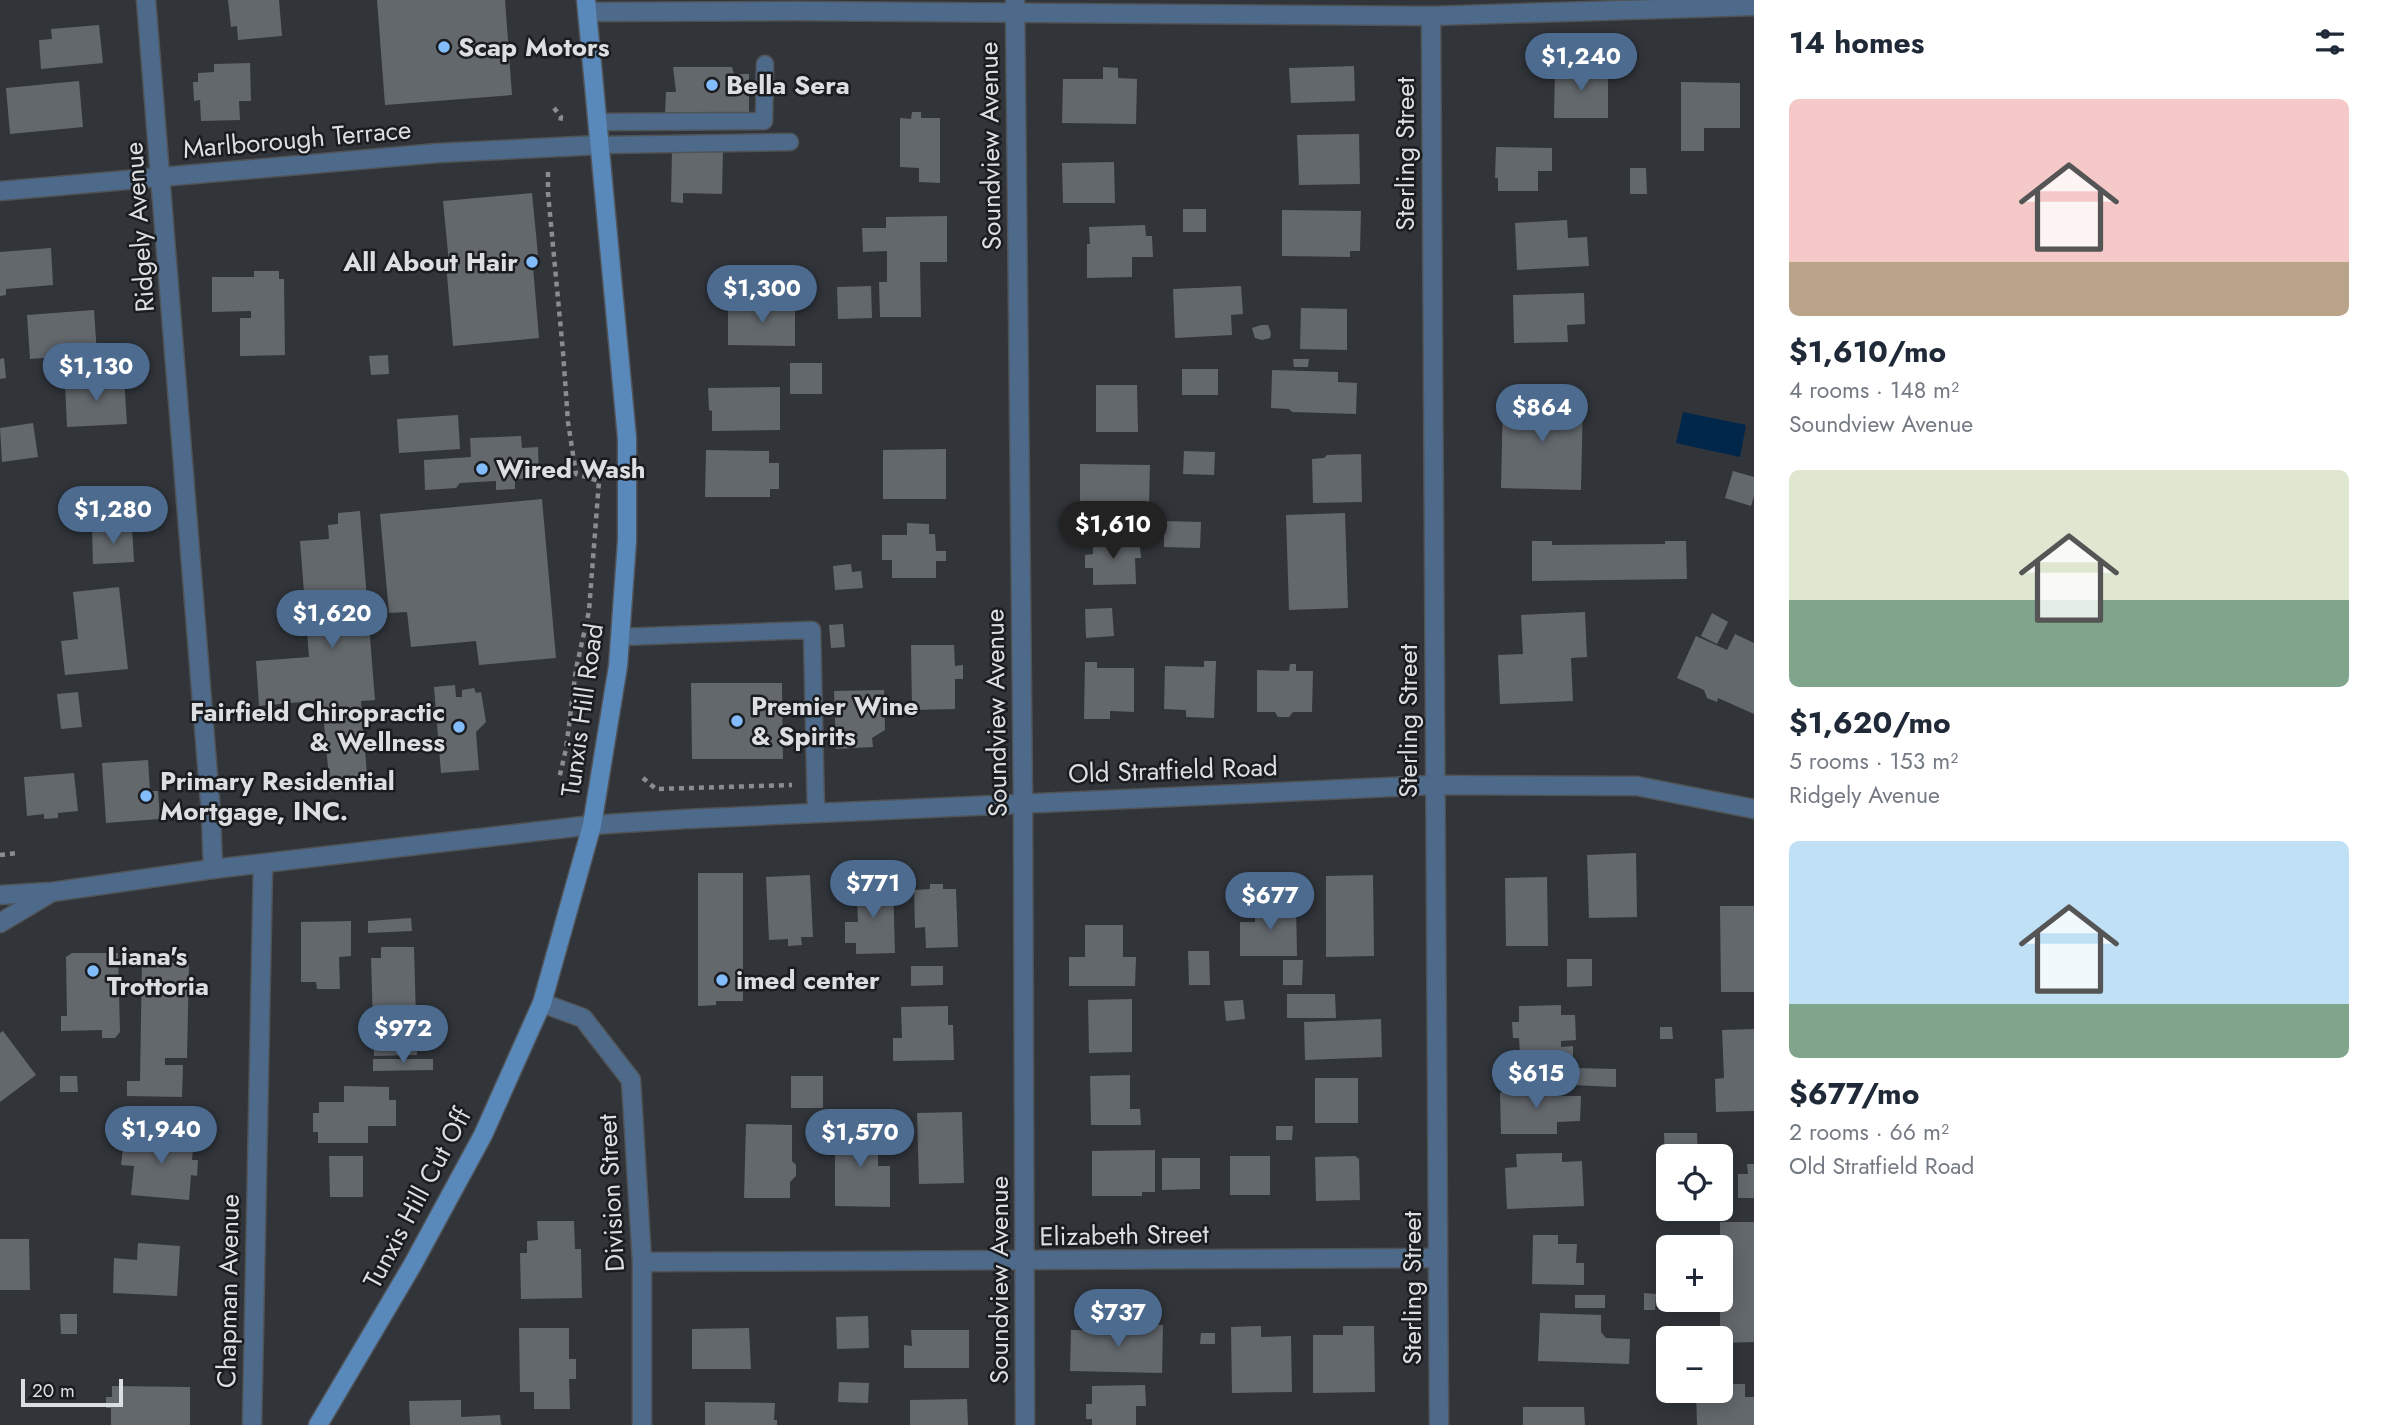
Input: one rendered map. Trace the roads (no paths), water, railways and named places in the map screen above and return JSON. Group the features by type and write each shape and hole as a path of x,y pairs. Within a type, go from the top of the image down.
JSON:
{"main road":[{"name":"Tunxis Hill Road","path":"587,6 627,438 627,541 618,666 592,825"},
{"name":"Tunxis Hill Cut Off","path":"318,1425 413,1264 482,1135 542,1003 592,825"}],"street":[{"name":"Ridgely Avenue","path":"146,0 162,176 213,869"},
{"path":"587,6 1015,7 1431,16 1754,6"},
{"name":"Soundview Avenue","path":"1015,7 1023,803 1025,1425"},
{"name":"Sterling Street","path":"1431,16 1439,1425"},
{"name":"Marlborough Terrace","path":"0,191 438,153 599,145"},
{"name":"Old Stratfield Road","path":"592,825 1435,785 1637,786 1754,809"},
{"name":"Tunxis Hill Road","path":"0,923 52,892 213,869 592,825"},
{"name":"Chapman Avenue","path":"252,1425 263,865"},
{"path":"0,895 52,892"},
{"name":"Division Street","path":"542,1003 583,1018 631,1080 642,1262 642,1425"},
{"name":"Elizabeth Street","path":"642,1262 1438,1258"}],"lane":[{"path":"597,122 764,121 765,64"},
{"path":"599,145 790,142"},
{"path":"620,637 812,630 816,813"}],"water":[{"path":"1683,412 1746,425 1740,457 1676,443"}],"place":[{"name":"Scap Motors","path":"444,47"},
{"name":"Bella Sera","path":"712,85"},
{"name":"All About Hair","path":"532,262"},
{"name":"Wired Wash","path":"482,469"},
{"name":"Premier Wine & Spirits","path":"737,721"},
{"name":"Fairfield Chiropractic & Wellness","path":"459,727"},
{"name":"Primary Residential Mortgage, INC.","path":"146,796"},
{"name":"Liana's Trottoria","path":"93,971"},
{"name":"imed center","path":"722,980"}]}
